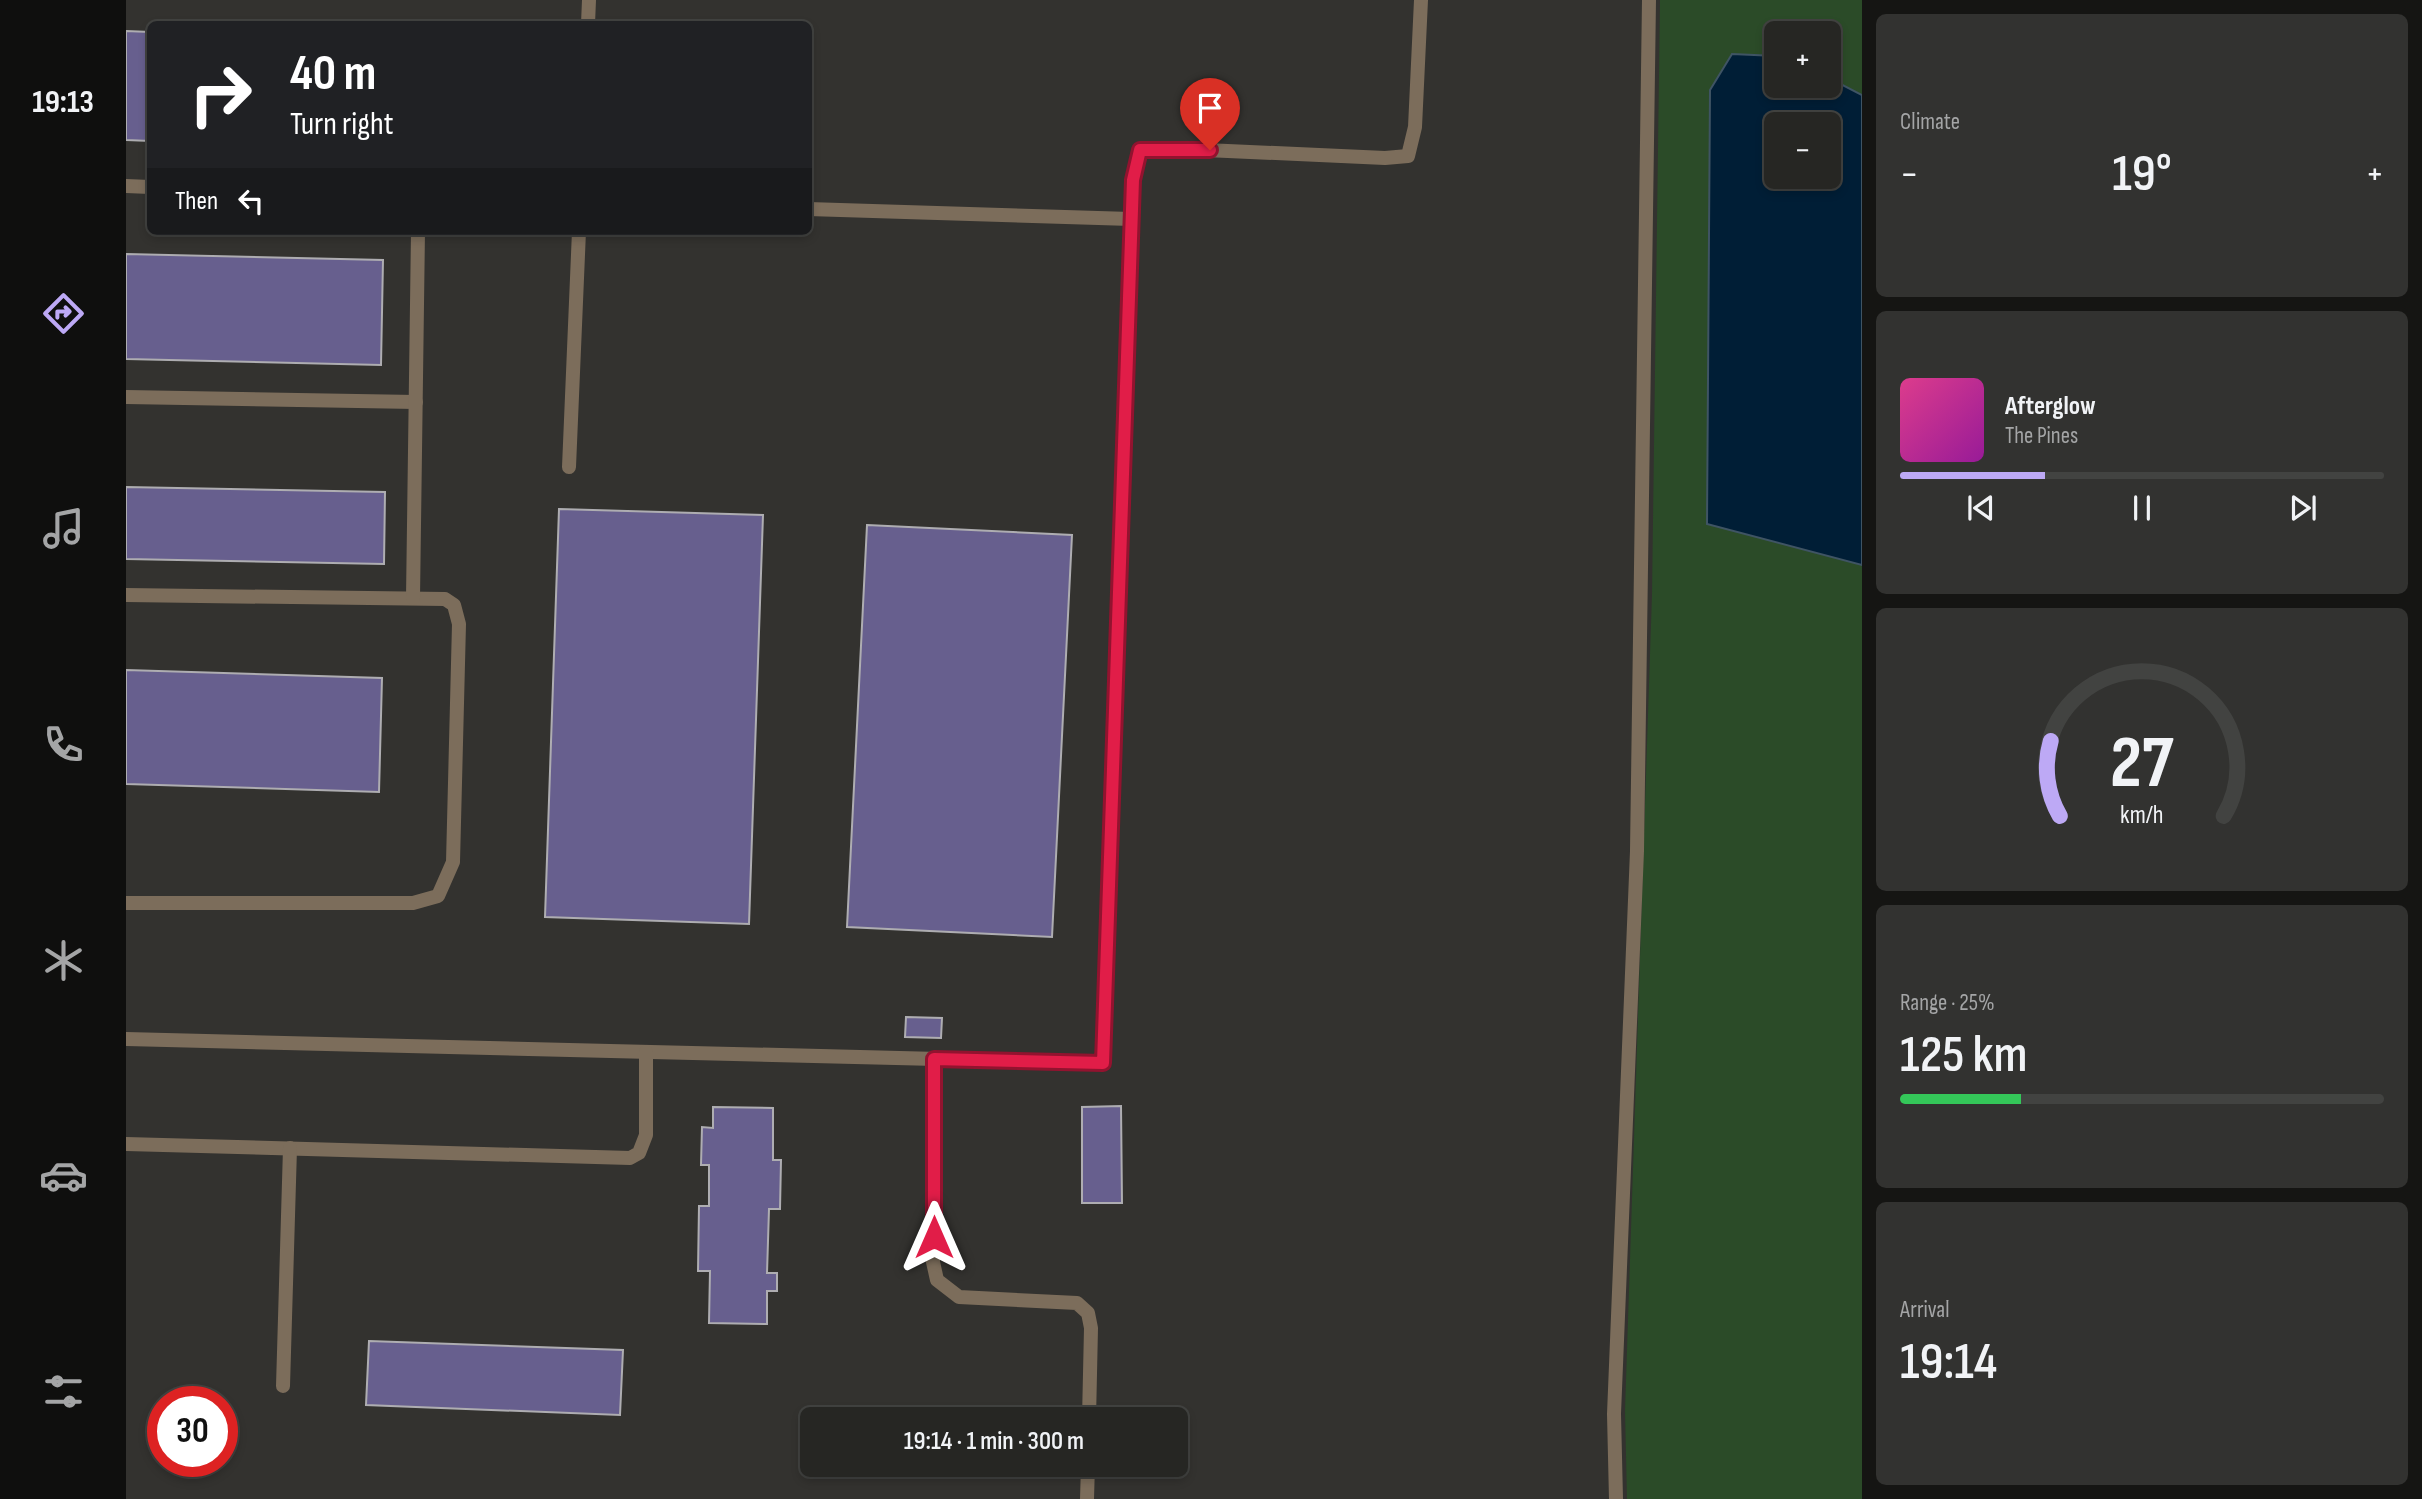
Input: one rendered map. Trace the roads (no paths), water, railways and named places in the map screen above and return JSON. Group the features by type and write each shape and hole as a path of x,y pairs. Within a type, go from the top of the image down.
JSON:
{"street":[{"path":"588,21 589,0"},
{"path":"126,1039 1103,1063 1131,219 1133,180 1140,150 1161,148 1408,156 1415,127 1421,0"},
{"path":"1616,1499 1614,1414 1637,851 1649,0"},
{"path":"126,186 147,187"},
{"path":"812,209 1131,219"},
{"path":"413,598 418,235"},
{"path":"569,467 579,235"},
{"path":"126,397 416,402"},
{"path":"126,595 445,599 454,605 459,624 453,863 438,896 413,903 126,903"},
{"path":"126,1144 630,1158 639,1153 646,1135 646,1052"},
{"path":"934,1059 933,1262 937,1280 947,1291 960,1297 1077,1303 1088,1313 1091,1328 1089,1407"},
{"path":"283,1386 290,1148"},
{"path":"1087,1499 1088,1477"}],"water":[{"path":"1732,54 1764,55 1764,98 1841,98 1841,84 1862,95 1862,565 1707,524 1710,90"}]}
